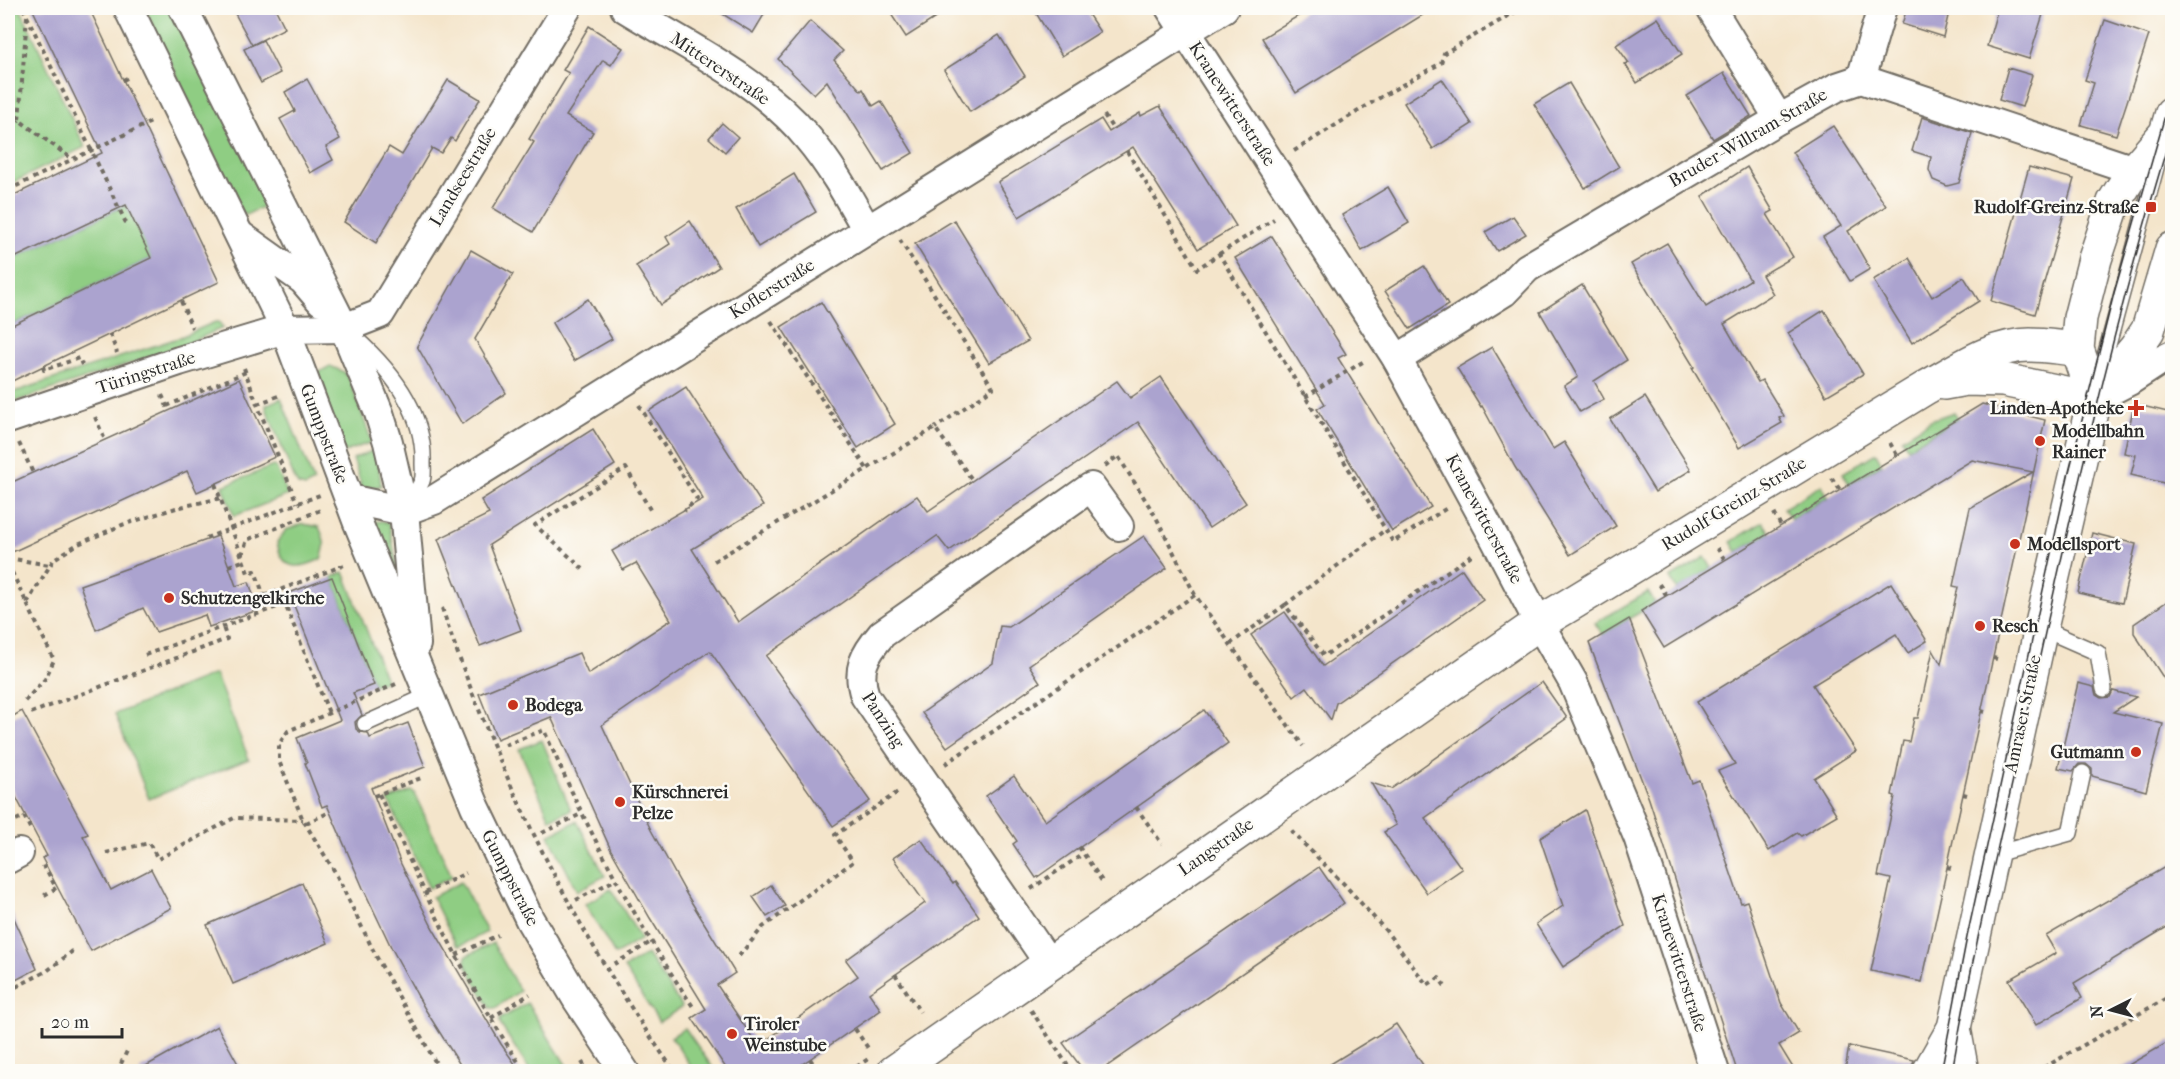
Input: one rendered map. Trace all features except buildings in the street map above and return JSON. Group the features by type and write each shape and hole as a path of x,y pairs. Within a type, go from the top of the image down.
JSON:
{"street":[{"name":"Gumppstraße","path":"128,8 285,329 415,684 530,920 578,1001 625,1071"},
{"name":"Gumppstraße","path":"183,8 344,328 382,422 404,511 415,684"},
{"name":"Landseestraße","path":"344,328 380,314 567,8"},
{"name":"Mittererstraße","path":"625,8 735,75 782,112 804,134 877,224"},
{"name":"Kranewitterstraße","path":"1170,8 1392,352 1573,682 1638,837 1715,1071"},
{"name":"Koflerstraße","path":"404,511 434,500 1224,8"},
{"path":"1711,8 1779,119"},
{"path":"1882,8 1861,79 2134,170"},
{"name":"Bruder-Willram-Straße","path":"1392,352 1504,292 1527,268 1779,119 1836,87 1861,79"},
{"path":"2171,133 2134,170 2114,202 2095,259 2080,318 2092,346 2094,399 2172,355"},
{"name":"Gumppstraße","path":"239,234 303,280 344,328"},
{"name":"Amraser Straße","path":"1929,1071 1954,1028 2041,628 2094,399 2148,330 2172,253"},
{"path":"285,329 344,328"},
{"name":"Türingstraße","path":"11,426 179,361 285,329"},
{"name":"Rudolf-Greinz-Straße","path":"1539,623 1930,385 1993,351 2028,345 2092,346"},
{"name":"Rudolf-Greinz-Straße","path":"1930,385 1966,379 2003,380 2094,399"},
{"path":"1091,488 1119,526"},
{"name":"Panzing","path":"1048,962 865,696 860,677 866,656 882,634 1091,488"},
{"path":"349,499 404,511"},
{"name":"Langstraße","path":"894,1071 1539,623"},
{"name":"Amraser Straße","path":"1954,1028 1962,1071"}],"lane":[{"path":"2092,346 2171,133"},
{"path":"2041,628 2098,653 2104,689"},
{"path":"365,724 415,684"},
{"path":"1992,855 2070,833 2083,773"},
{"path":"1947,1071 1954,1028"}],"path":[{"path":"23,8 126,223"},
{"path":"1272,165 1381,97 1441,63 1444,53 1522,8"},
{"path":"8,136 19,120 27,15"},
{"path":"8,190 157,119"},
{"path":"19,120 72,159"},
{"path":"1127,151 1197,269 1297,204"},
{"path":"714,561 935,428 993,388 877,224"},
{"path":"1219,254 1393,542 1471,494"},
{"path":"757,299 867,469"},
{"path":"181,301 192,328"},
{"path":"110,334 116,349"},
{"path":"1305,397 1392,352"},
{"path":"43,366 44,370 79,358 82,365"},
{"path":"244,364 274,450 297,503"},
{"path":"158,386 168,408 246,372"},
{"path":"624,380 697,500 684,511"},
{"path":"257,404 279,395"},
{"path":"92,408 105,440"},
{"path":"11,426 33,473"},
{"path":"935,428 973,481"},
{"path":"1887,438 1897,455"},
{"path":"1091,488 1093,474 1118,456 1156,517 1195,594 1303,746"},
{"path":"583,569 535,525 626,468 652,513"},
{"path":"1829,474 1840,490"},
{"path":"215,484 242,559 248,573 255,570 269,610"},
{"path":"206,538 320,495"},
{"path":"27,603 54,560 78,544 122,525 176,508 221,498"},
{"path":"229,566 242,559 247,540 349,499"},
{"path":"1772,510 1781,526"},
{"path":"1230,644 1385,530"},
{"path":"1285,605 1324,656 1496,539"},
{"path":"1716,545 1725,560"},
{"path":"8,558 50,565"},
{"path":"264,596 348,563"},
{"path":"8,564 54,660 45,679 23,703"},
{"path":"1657,580 1667,596"},
{"path":"738,956 763,927 853,862 835,836 1195,594"},
{"path":"439,599 503,768 536,840 608,971 640,1022 675,1071"},
{"path":"146,655 285,604 329,713"},
{"path":"31,713 227,639 223,627"},
{"path":"415,684 329,713 288,731 279,744 279,761 304,821 335,872 376,956 441,1071"},
{"path":"506,745 544,730 581,814 615,880 651,942 694,1008"},
{"path":"421,778 377,795 456,955 491,1018 525,1071"},
{"path":"1136,807 1162,844"},
{"path":"106,853 149,843 158,859 234,818 304,821 330,813"},
{"path":"542,832 581,814"},
{"path":"8,824 24,816 29,824"},
{"path":"1299,840 1386,931 1427,985 1439,978 1447,988"},
{"path":"1079,847 1104,884"},
{"path":"1029,890 1083,854"},
{"path":"43,896 56,888 46,869"},
{"path":"425,893 466,873"},
{"path":"576,900 615,880"},
{"path":"456,955 498,935"},
{"path":"614,964 651,942"},
{"path":"8,991 46,971 74,950"},
{"path":"895,975 920,1012"},
{"path":"1016,988 1072,1071"},
{"path":"491,1018 530,994"},
{"path":"2036,1071 2165,999 2172,1008"},
{"path":"855,1029 868,1048"},
{"path":"117,1071 128,1049"},
{"path":"810,1059 819,1071"}],"green space":[{"path":"8,8 20,8 85,147 8,185"},
{"path":"145,8 174,8 267,198 266,205 246,215 241,212"},
{"path":"126,205 152,258 8,327 8,261"},
{"path":"219,322 223,328 177,348 14,402 8,400 8,394 178,338"},
{"path":"330,366 344,372 350,381 372,442 342,453 316,378 321,371"},
{"path":"281,398 314,482 305,487 298,485 295,480 266,408 266,405"},
{"path":"1954,412 1958,418 1908,448 1902,438 1931,420"},
{"path":"374,450 381,486 358,489 355,486 361,484 353,459"},
{"path":"1876,453 1882,464 1849,484 1843,473"},
{"path":"273,466 276,467 288,495 234,516 223,486"},
{"path":"1822,485 1828,497 1791,519 1784,508"},
{"path":"383,521 389,524 400,580 392,583 371,522"},
{"path":"1763,522 1770,533 1737,552 1731,542"},
{"path":"303,524 319,527 323,536 323,554 321,559 313,563 292,566 279,552 277,542 286,530"},
{"path":"1705,557 1712,568 1677,590 1670,578"},
{"path":"344,572 386,680 374,685 332,577"},
{"path":"1648,592 1655,603 1603,635 1595,623"},
{"path":"215,674 249,759 149,799 115,714"},
{"path":"542,740 571,810 550,819 519,749"},
{"path":"411,791 414,792 452,877 429,888 388,800"},
{"path":"577,821 605,876 577,891 549,835"},
{"path":"461,882 487,932 460,946 456,945 432,897"},
{"path":"611,889 641,939 615,955 585,904"},
{"path":"493,943 520,991 495,1008 490,1008 465,963 466,956"},
{"path":"647,954 682,1007 659,1022 624,968"},
{"path":"527,1003 570,1071 530,1071 500,1024 500,1019"},
{"path":"685,1028 715,1071 694,1071 671,1037"}],"tram line":[{"path":"1941,1072 1967,937 2068,476 2114,293 2172,91"},
{"path":"1952,1072 1977,941 2075,501 2110,352 2172,131"}],"place":[{"name":"Rudolf-Greinz-Straße","path":"2151,207"},
{"name":"Linden-Apotheke","path":"2136,408"},
{"name":"Modellbahn Rainer","path":"2040,441"},
{"name":"Modellsport","path":"2015,544"},
{"name":"Schutzengelkirche","path":"169,598"},
{"name":"Resch","path":"1980,626"},
{"name":"Bodega","path":"513,705"},
{"name":"Gutmann","path":"2136,752"},
{"name":"Kürschnerei Pelze","path":"620,802"},
{"name":"Tiroler Weinstube","path":"732,1034"}]}
